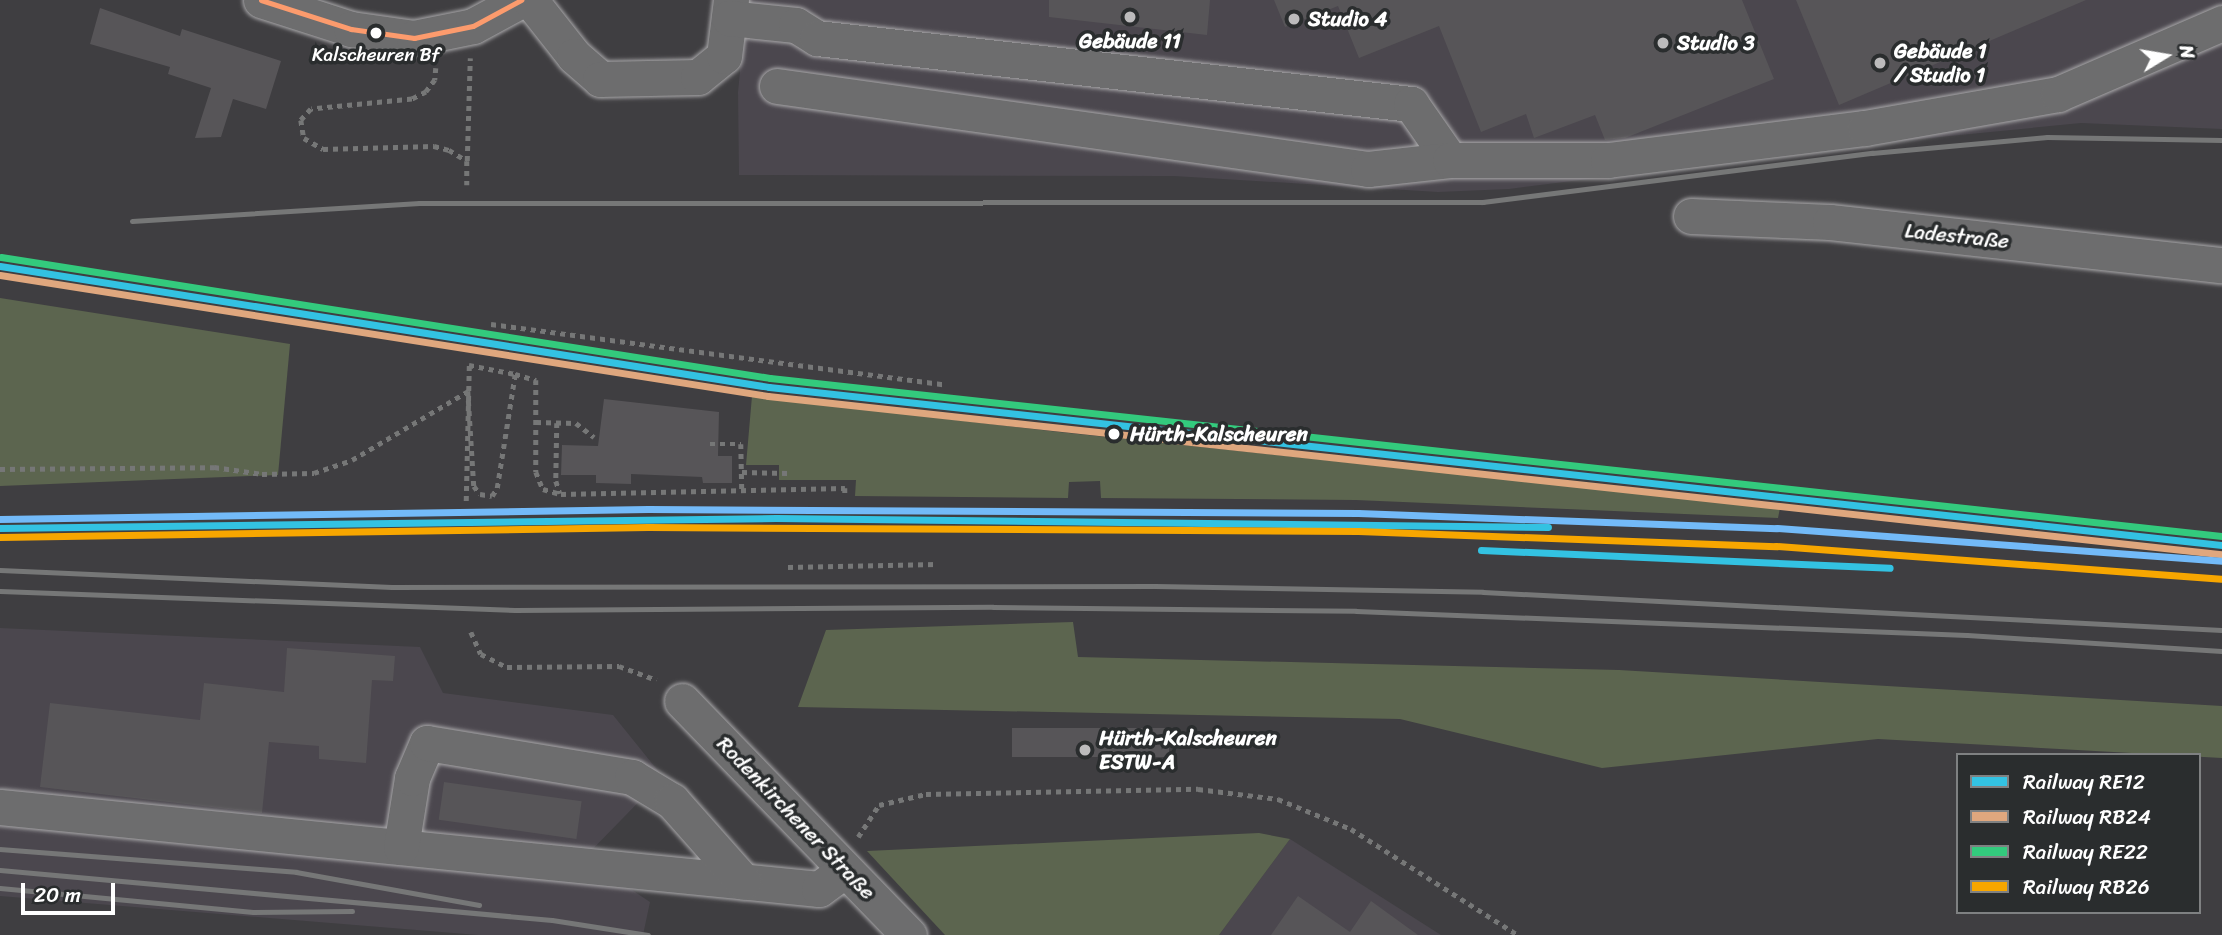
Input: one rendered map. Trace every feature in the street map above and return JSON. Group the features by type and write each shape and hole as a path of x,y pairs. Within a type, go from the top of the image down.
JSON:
{"street":[{"path":"261,0 350,15 381,36 439,35 472,26 523,1 573,56 600,79 698,77 724,56 730,9 796,25 817,38 1411,104 1450,160"},
{"path":"777,86 1368,169 1450,160 1608,160 1865,128 2058,94 2222,23"},
{"name":"Ladestraße","path":"1691,216 1830,222 2222,265"},
{"name":"Rodenkirchener Straße","path":"682,701 909,935"},
{"path":"401,847 411,778 427,743 632,777 671,801 744,882"},
{"path":"0,807 819,889 845,870"}],"path":[{"path":"439,35 435,80 426,92 412,99 321,105 301,120 304,138 323,149 434,146 467,161"},
{"path":"467,185 468,82"},
{"path":"491,324 943,384"},
{"path":"466,501 469,365 536,380 538,483 561,494 845,488 845,496"},
{"path":"468,391 474,486 480,494 492,496 498,488 515,374"},
{"path":"0,469 214,467 275,475 314,473 352,460 468,391"},
{"path":"536,422 576,423 594,438"},
{"path":"557,423 556,481 561,494"},
{"path":"710,443 741,444 742,492"},
{"path":"742,472 788,473"},
{"path":"788,566 937,564"},
{"path":"471,632 481,654 508,667 619,666 652,676 682,701"},
{"path":"845,870 861,829 879,805 926,794 1198,789 1278,799 1350,829 1518,935"}],"shaded area":[{"path":"747,0 2222,0 2222,129 2081,123 1868,144 1509,189 1438,192 1174,176 739,175 738,92"},
{"path":"0,628 420,647 443,693 613,715 663,777 584,858 650,902 643,935 478,935 0,896"},
{"path":"1290,839 1441,935 1219,935"}],"green space":[{"path":"0,298 290,344 278,475 0,486"},
{"path":"752,396 1059,432 1780,508 1778,518 1356,500 1101,498 1100,481 1069,482 1068,498 855,496 856,480 779,480 779,465 746,465"},
{"path":"1073,622 1078,657 1619,670 2222,706 2222,758 2201,757 2201,753 2131,753 1878,739 1602,768 1400,719 798,707 826,630"},
{"path":"1259,833 1290,839 1219,935 945,935 867,851"}],"building":[{"name":"Gebäude 11","path":"1049,0 1210,0 1207,35 1049,17"},
{"path":"1274,0 1742,0 1774,79 1625,138 1605,140 1595,115 1534,138 1526,114 1481,132 1439,26 1359,58 1338,6 1285,27"},
{"name":"Gebäude 1 / Studio 1","path":"1796,0 2086,0 1839,105"},
{"path":"100,8 180,36 182,29 281,61 266,109 233,99 221,137 195,138 211,88 168,74 170,67 90,44"},
{"path":"604,399 719,412 718,456 732,456 732,483 703,483 702,477 631,474 631,484 596,483 596,475 561,475 562,445 598,446"},
{"path":"287,648 395,656 393,681 372,680 366,763 319,759 319,746 269,742 262,813 40,787 50,703 200,720 204,683 284,692"},
{"name":"Hürth-Kalscheuren ESTW-A","path":"1012,728 1169,728 1169,757 1012,757"},
{"path":"444,782 582,801 576,839 439,820"},
{"path":"1298,896 1350,932 1371,901 1418,935 1271,935"}],"railway":[{"path":"132,221 419,203 1483,202 1872,153 2047,137 2222,140"},
{"path":"0,570 392,587 1155,586 1483,592 2222,630"},
{"path":"0,591 515,610 993,607 1356,611 1967,635 2222,651"},
{"path":"0,849 296,872 479,905"},
{"path":"0,870 552,920 648,935"},
{"path":"0,888 253,912 352,911"}],"rail line":[{"name":"RE22","path":"1,257 770,378 2222,536"},
{"name":"RE12","path":"0,266 769,387 2222,545"},
{"name":"RB24","path":"0,275 768,396 2221,554"},
{"name":"RE12","path":"0,528 776,518 1548,527"},
{"name":"RB26","path":"0,537 648,527 1358,531 1776,546 2221,579"},
{"name":"RE12","path":"1481,550 1890,568"}],"transit line":[{"path":"261,0 351,29 414,38 473,26 521,0"},
{"path":"0,519 648,509 1358,513 1777,528 2222,561"}],"place":[{"name":"Gebäude 11","path":"1130,17"},
{"name":"Studio 4","path":"1294,19"},
{"name":"Kalscheuren Bf","path":"376,33"},
{"name":"Studio 3","path":"1663,43"},
{"name":"Gebäude 1 / Studio 1","path":"1880,63"},
{"name":"Hürth-Kalscheuren","path":"1114,434"},
{"name":"Hürth-Kalscheuren ESTW-A","path":"1085,750"}]}
